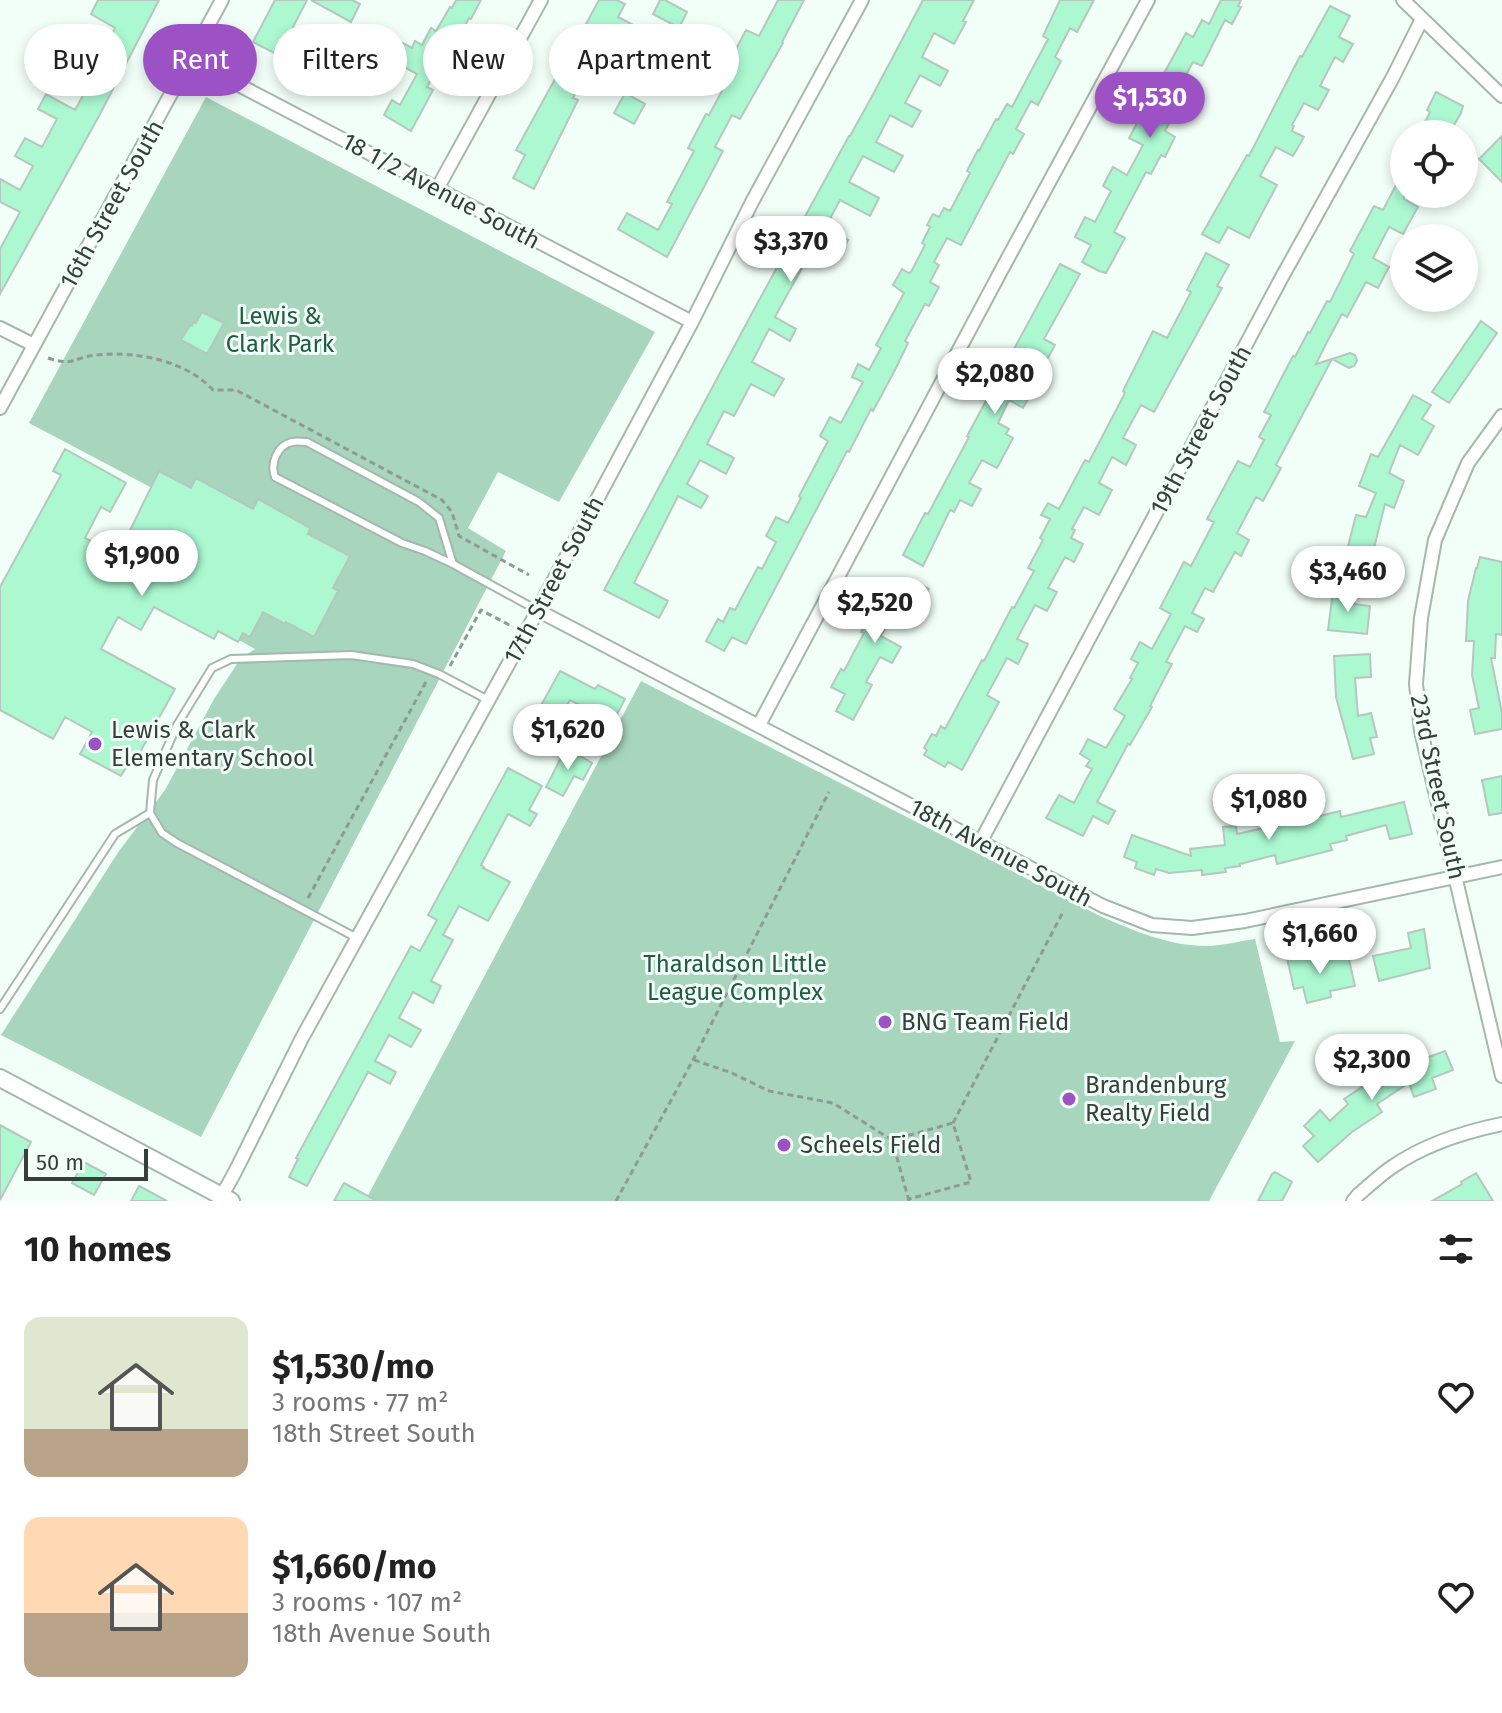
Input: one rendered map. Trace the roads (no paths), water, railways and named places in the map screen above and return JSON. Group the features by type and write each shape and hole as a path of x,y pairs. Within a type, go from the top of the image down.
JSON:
{"street":[{"name":"16th Street South","path":"210,24 222,0"},
{"path":"437,189 541,0"},
{"name":"17th Street South","path":"224,1199 302,1038 489,700 862,0"},
{"path":"759,725 1148,0"},
{"path":"1403,0 1502,96"},
{"name":"19th Street South","path":"981,841 1422,19"},
{"name":"18 1/2 Avenue South","path":"257,95 692,322"},
{"name":"16th Street South","path":"0,408 171,96"},
{"path":"0,328 34,345"},
{"name":"23rd Street South","path":"1502,416 1468,463 1435,540 1421,618 1416,684 1421,731 1502,1076"},
{"name":"18th Avenue South","path":"537,610 1103,906 1152,925 1192,928 1245,921 1502,867"},
{"path":"0,1078 224,1199"},
{"path":"1353,1201 1393,1166 1427,1147 1462,1132 1502,1124"}],"lane":[{"path":"453,564 439,518 419,502 307,442 290,442 276,456 272,469 275,477 402,543 453,564 537,610"},
{"path":"357,938 162,833 150,813 153,780 177,725 212,668 231,659 351,655 413,664 489,700"},
{"path":"0,1009 115,834 150,813"}],"place":[{"name":"Lewis & Clark Elementary School","path":"95,744"},
{"name":"BNG Team Field","path":"885,1022"},
{"name":"Brandenburg Realty Field","path":"1069,1099"},
{"name":"Scheels Field","path":"784,1145"}],"park label":[{"name":"Lewis & Clark Park","path":"280,330"},
{"name":"Tharaldson Little League Complex","path":"735,978"}]}
